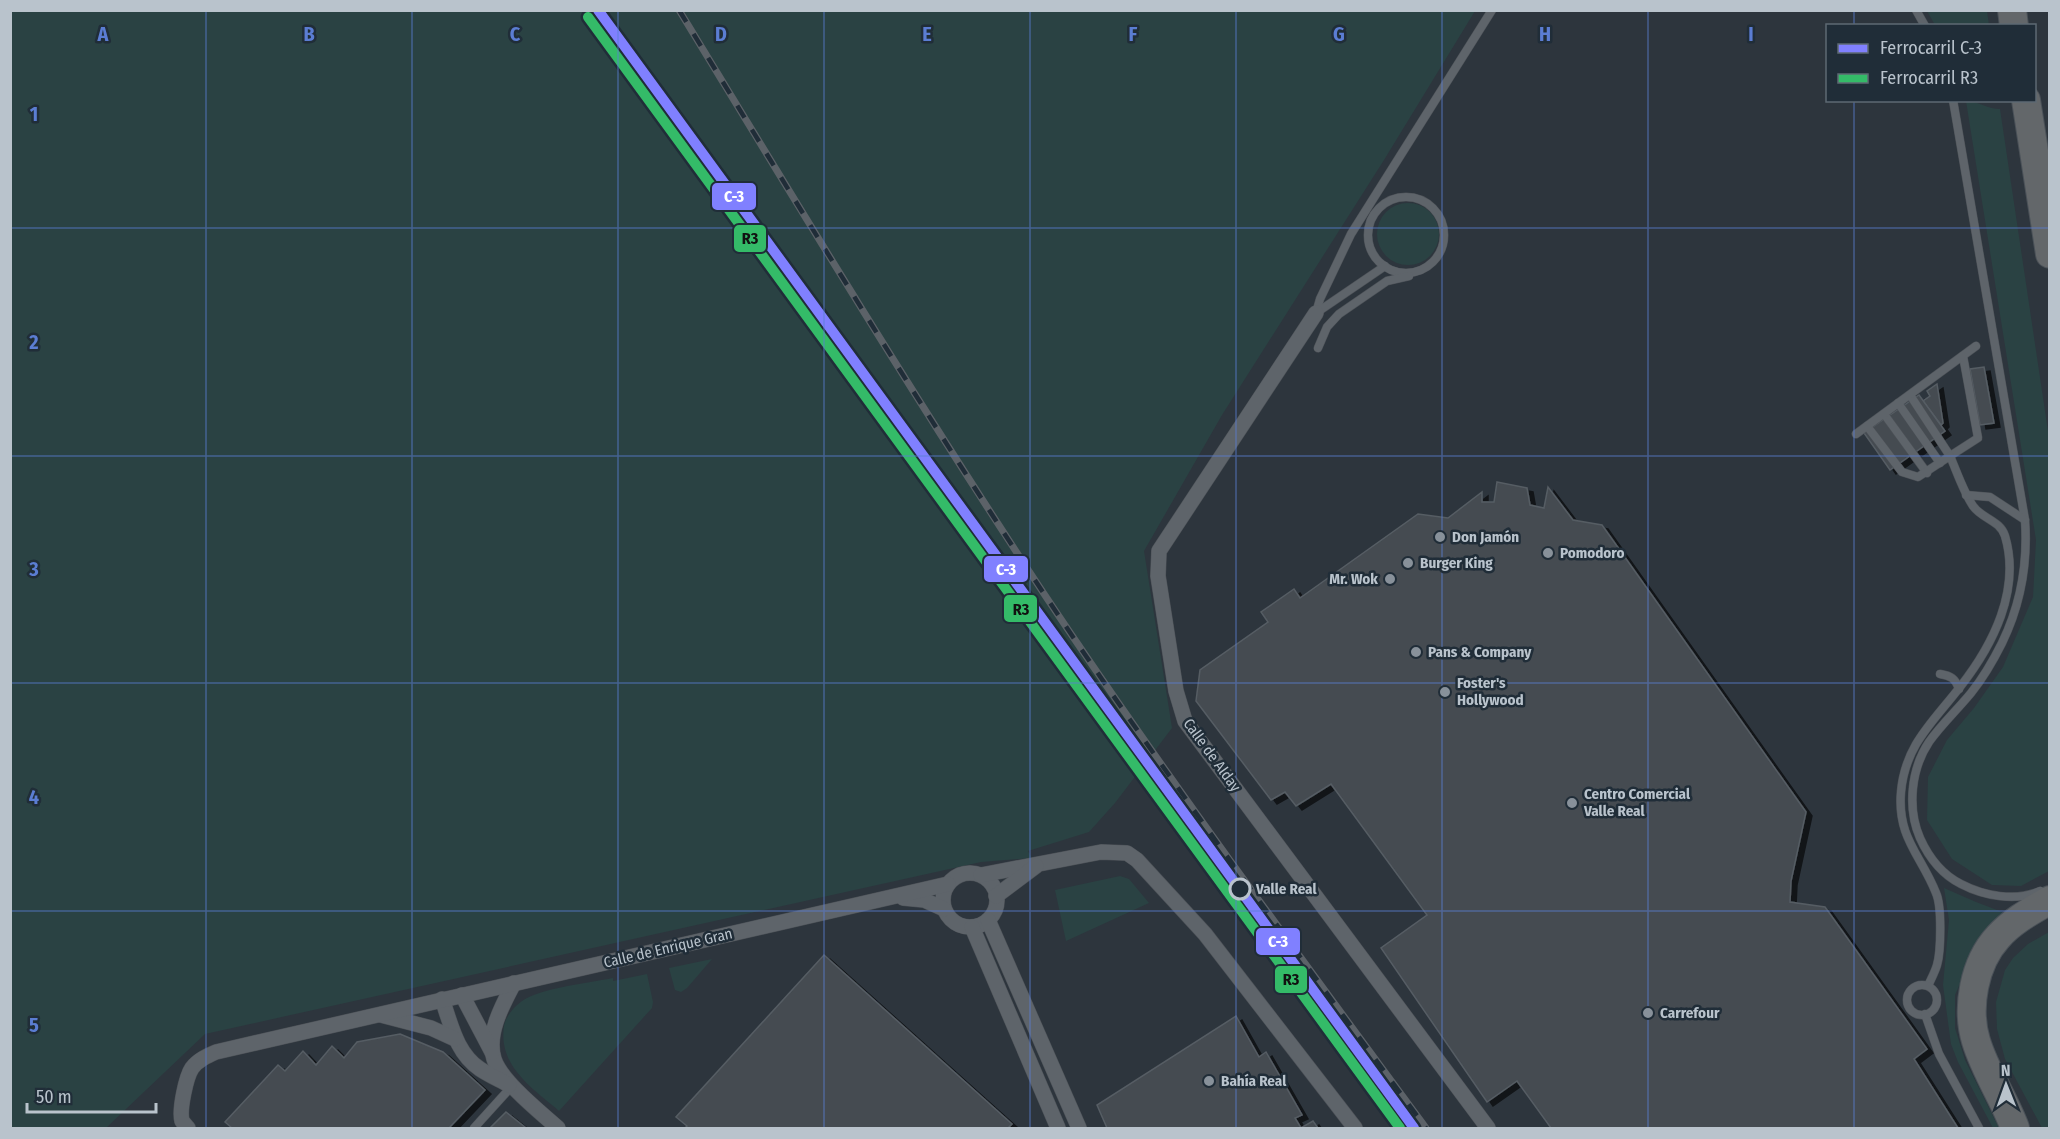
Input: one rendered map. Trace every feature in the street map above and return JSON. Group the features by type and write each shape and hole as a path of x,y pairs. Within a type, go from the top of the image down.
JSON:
{"highway":[{"path":"2026,102 2049,254"},
{"path":"2015,1128 1976,1041 1972,1023 1973,994 1979,968 1998,937 2049,893"},
{"path":"1973,994 1991,964 2004,949 2033,928 2049,921"}],"street":[{"name":"Calle de Alday","path":"1316,313 1159,551 1158,576 1176,691 1185,721 1488,1128"},
{"path":"981,875 994,887 996,905 988,920 981,925 963,926 955,922 944,909 943,900 948,884 963,874 981,875 1101,852 1127,853 1137,860 1204,934 1356,1128"},
{"path":"996,896 1036,866"},
{"name":"Calle de Enrique Gran","path":"188,1128 182,1121 185,1089 190,1070 204,1057 216,1052 948,884"},
{"name":"Calle de Enrique Gran","path":"894,897 924,900 944,909"},
{"path":"988,920 1079,1128"},
{"path":"972,927 1058,1128"},
{"path":"494,1058 493,1038 497,1017 514,983"},
{"path":"462,994 494,1058 512,1086"},
{"path":"442,999 455,1039 465,1056 480,1069 512,1086 558,1128"},
{"path":"379,1014 431,1028 455,1039"}],"lane":[{"path":"1316,313 1320,299 1351,234 1492,10"},
{"path":"1916,10 1924,24"},
{"path":"1953,102 2025,520 2024,580 2009,627 1980,681 1935,734 1923,753 1914,783 1912,806 1924,847 1936,865 1951,879 1974,890 2010,897 2049,893"},
{"path":"1318,348 1327,327 1339,314 1387,281 1411,276 1432,263 1443,245 1444,230 1439,216 1429,204 1414,198 1399,198 1385,204 1351,234"},
{"path":"1374,215 1369,239 1376,256 1385,266 1400,272 1420,270"},
{"path":"1316,313 1385,266"},
{"path":"1856,434 1976,346"},
{"path":"1867,426 1902,472 1918,477 1978,438 1963,356"},
{"path":"1910,395 1950,456 1966,495 1974,508 1987,519 1998,524 2003,531 2009,564 2007,595 1998,625 1976,666 1915,743 1908,758 1901,791 1901,811 1906,837 1939,901 1937,964 1928,986"},
{"path":"1898,403 1940,463"},
{"path":"1884,414 1927,473"},
{"path":"1966,495 1990,497 2025,520"},
{"path":"1940,674 1950,676 1955,680 1959,689"},
{"path":"1923,985 1928,986 1935,993 1937,1002 1932,1010 1925,1014 1914,1012 1908,1005 1910,990 1923,985"},
{"path":"1925,1014 1939,1054 1978,1128"},
{"path":"474,1128 512,1086"}],"green space":[{"path":"10,11 1475,11 1384,160 1222,415 1144,551 1172,728 1115,803 1089,832 1028,851 1032,858 981,862 205,1034 106,1128 11,1128"},
{"path":"1927,11 1987,11 1989,24 1934,24"},
{"path":"1966,102 2000,109 2049,438 2049,871 2021,886 1992,885 1952,859 1927,820 1928,777 1947,740 1974,708 2003,667 2033,597 2036,540"},
{"path":"1408,203 1420,205 1430,212 1437,222 1439,234 1437,246 1430,256 1420,263 1408,265 1396,263 1386,256 1379,246 1377,234 1379,222 1386,212 1396,205"},
{"path":"1120,876 1129,879 1149,903 1066,941 1055,890"},
{"path":"1944,888 2005,913 1975,949 1955,995 1955,1028 1965,1060 1999,1128 1993,1128 1951,1044 1943,985 1949,920"},
{"path":"2049,932 2050,1128 2042,1128 2005,1059 1997,1029 1996,1002 2005,970 2013,958 2028,944"},
{"path":"712,959 687,988 681,992 675,990 669,968"},
{"path":"647,974 653,1002 652,1008 559,1111 519,1075 506,1053 504,1026 512,1010 519,1003 536,994 557,988"}],"building":[{"path":"1984,367 1994,423 1980,425 1970,369"},
{"path":"1937,384 1943,423 1941,425 1923,401 1930,396 1927,391"},
{"path":"1919,395 1945,431 1890,470 1864,433"},
{"name":"Centro Comercial Valle Real","path":"1497,482 1527,488 1530,505 1544,508 1548,487 1573,520 1602,525 1806,812 1791,881 1790,902 1825,907 1927,1049 1914,1059 1958,1128 1551,1128 1517,1081 1487,1102 1381,948 1427,915 1331,784 1296,806 1285,792 1271,800 1196,701 1200,670 1268,622 1261,612 1294,589 1300,598 1418,514 1448,518 1482,492 1482,502 1494,502"},
{"path":"824,955 1012,1124 1008,1128 685,1128 687,1126 676,1117"},
{"name":"Bahía Real","path":"1236,1016 1259,1057 1266,1052 1302,1115 1295,1118 1301,1128 1107,1128 1097,1105"},
{"path":"400,1034 443,1052 485,1090 449,1128 232,1128 225,1122 278,1065 285,1071 303,1051 316,1065 332,1046 344,1058 357,1042"},
{"path":"506,1112 526,1128 490,1128"},
{"path":"1313,1121 1318,1128 1301,1128"}],"railway":[{"path":"679,10 823,246 1020,558 1114,697 1202,821 1426,1128"}],"rail line":[{"name":"C-3","path":"598,10 1414,1128"},
{"name":"R3","path":"588,17 1400,1128"}],"place":[{"name":"Don Jamón","path":"1440,537"},
{"name":"Pomodoro","path":"1548,553"},
{"name":"Burger King","path":"1408,563"},
{"name":"Mr. Wok","path":"1390,579"},
{"name":"Pans & Company","path":"1416,652"},
{"name":"Foster's Hollywood","path":"1445,692"},
{"name":"Centro Comercial Valle Real","path":"1572,803"},
{"name":"Valle Real","path":"1240,889"},
{"name":"Carrefour","path":"1648,1013"},
{"name":"Bahía Real","path":"1209,1081"}]}
